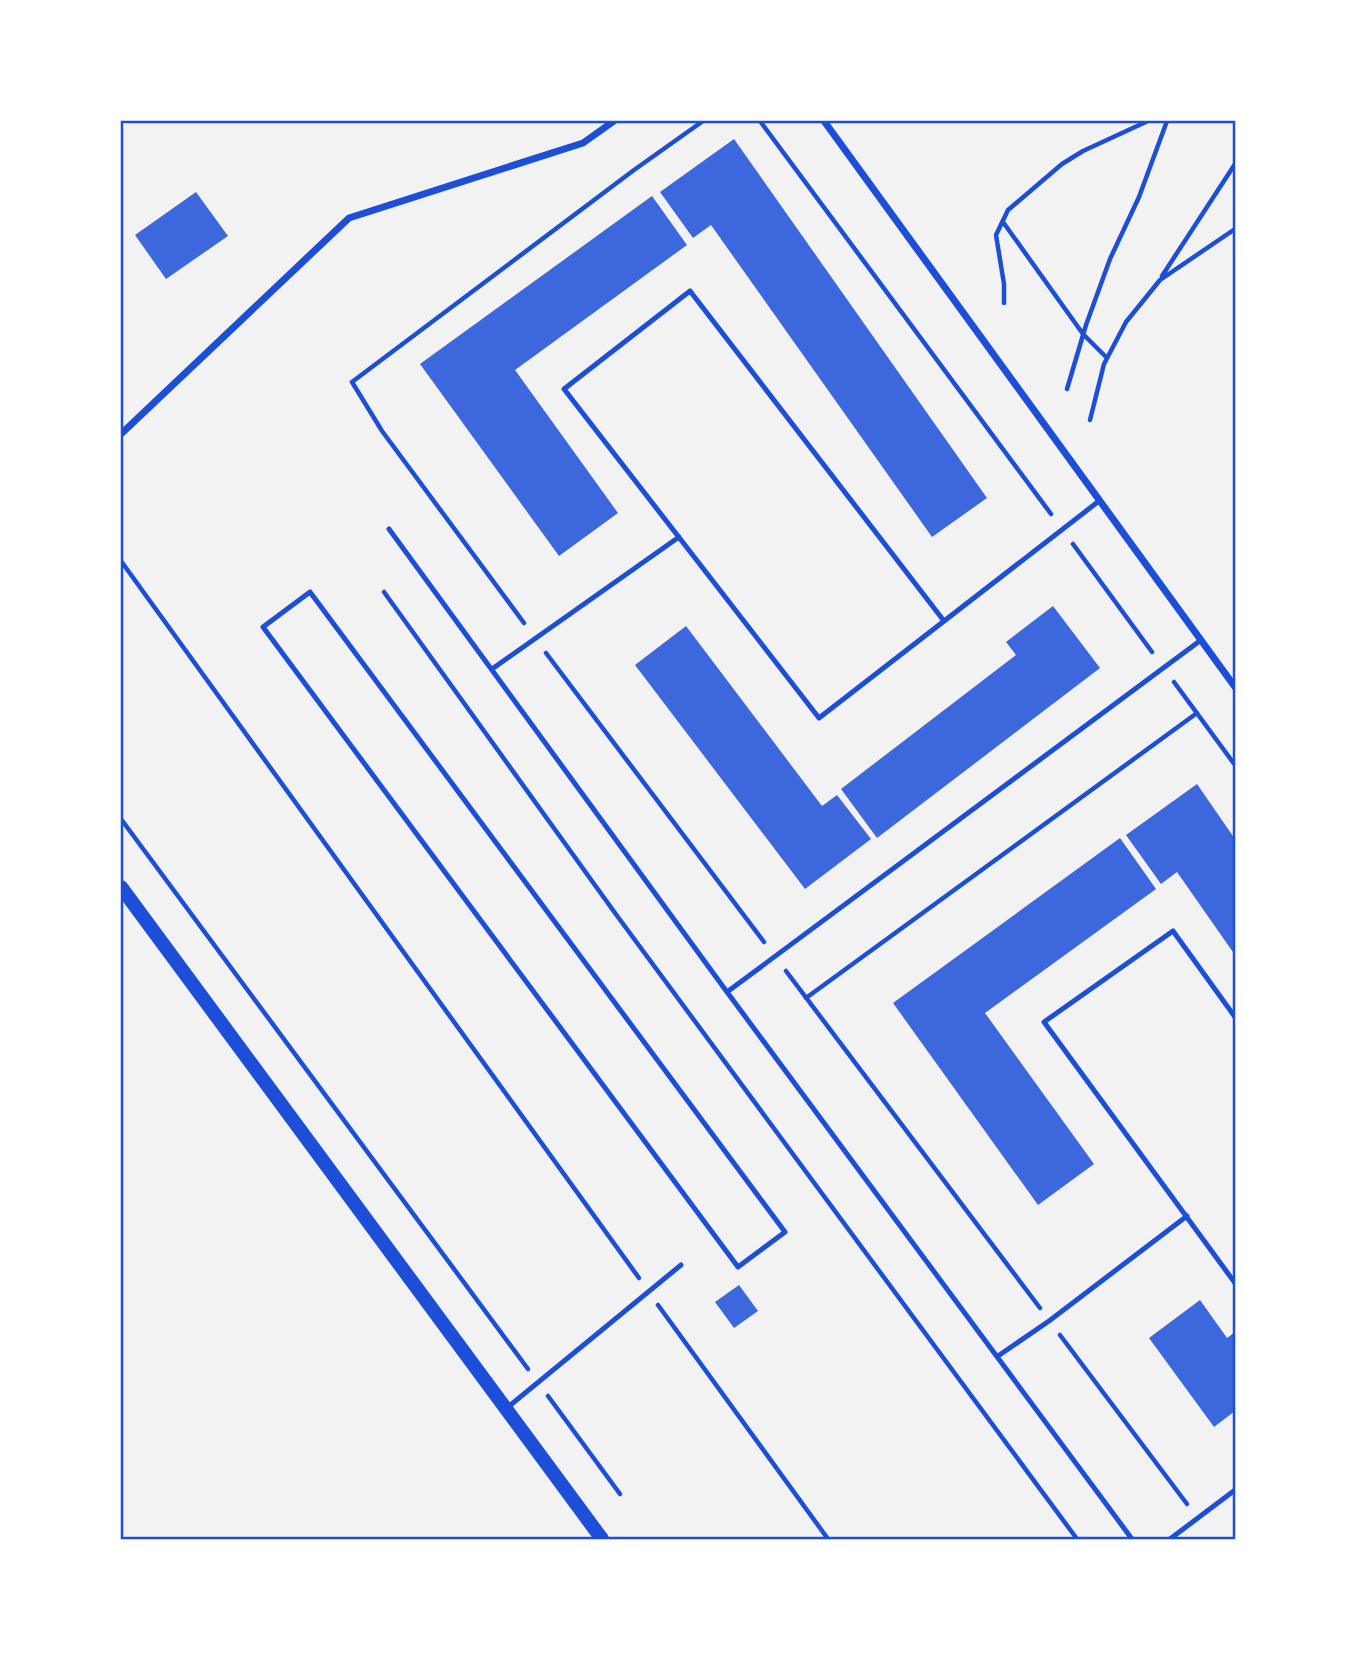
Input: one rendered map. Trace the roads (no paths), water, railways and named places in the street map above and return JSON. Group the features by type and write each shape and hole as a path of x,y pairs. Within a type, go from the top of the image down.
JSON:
{"main road":[{"path":"121,887 602,1539"}],"street":[{"path":"122,431 349,218 583,143 614,121"},
{"path":"824,121 1235,687"}],"lane":[{"path":"944,621 690,291 564,389 819,718 1100,501"},
{"path":"390,529 727,992 1132,1539"},
{"path":"492,669 679,537"},
{"path":"310,592 785,1232 738,1267 263,627 310,592"},
{"path":"727,992 1201,640"},
{"path":"1235,1017 1173,931 1044,1022 1235,1283"},
{"path":"998,1356 1049,1321 1186,1216"},
{"path":"506,1409 681,1265"},
{"path":"1170,1539 1235,1490"}]}
